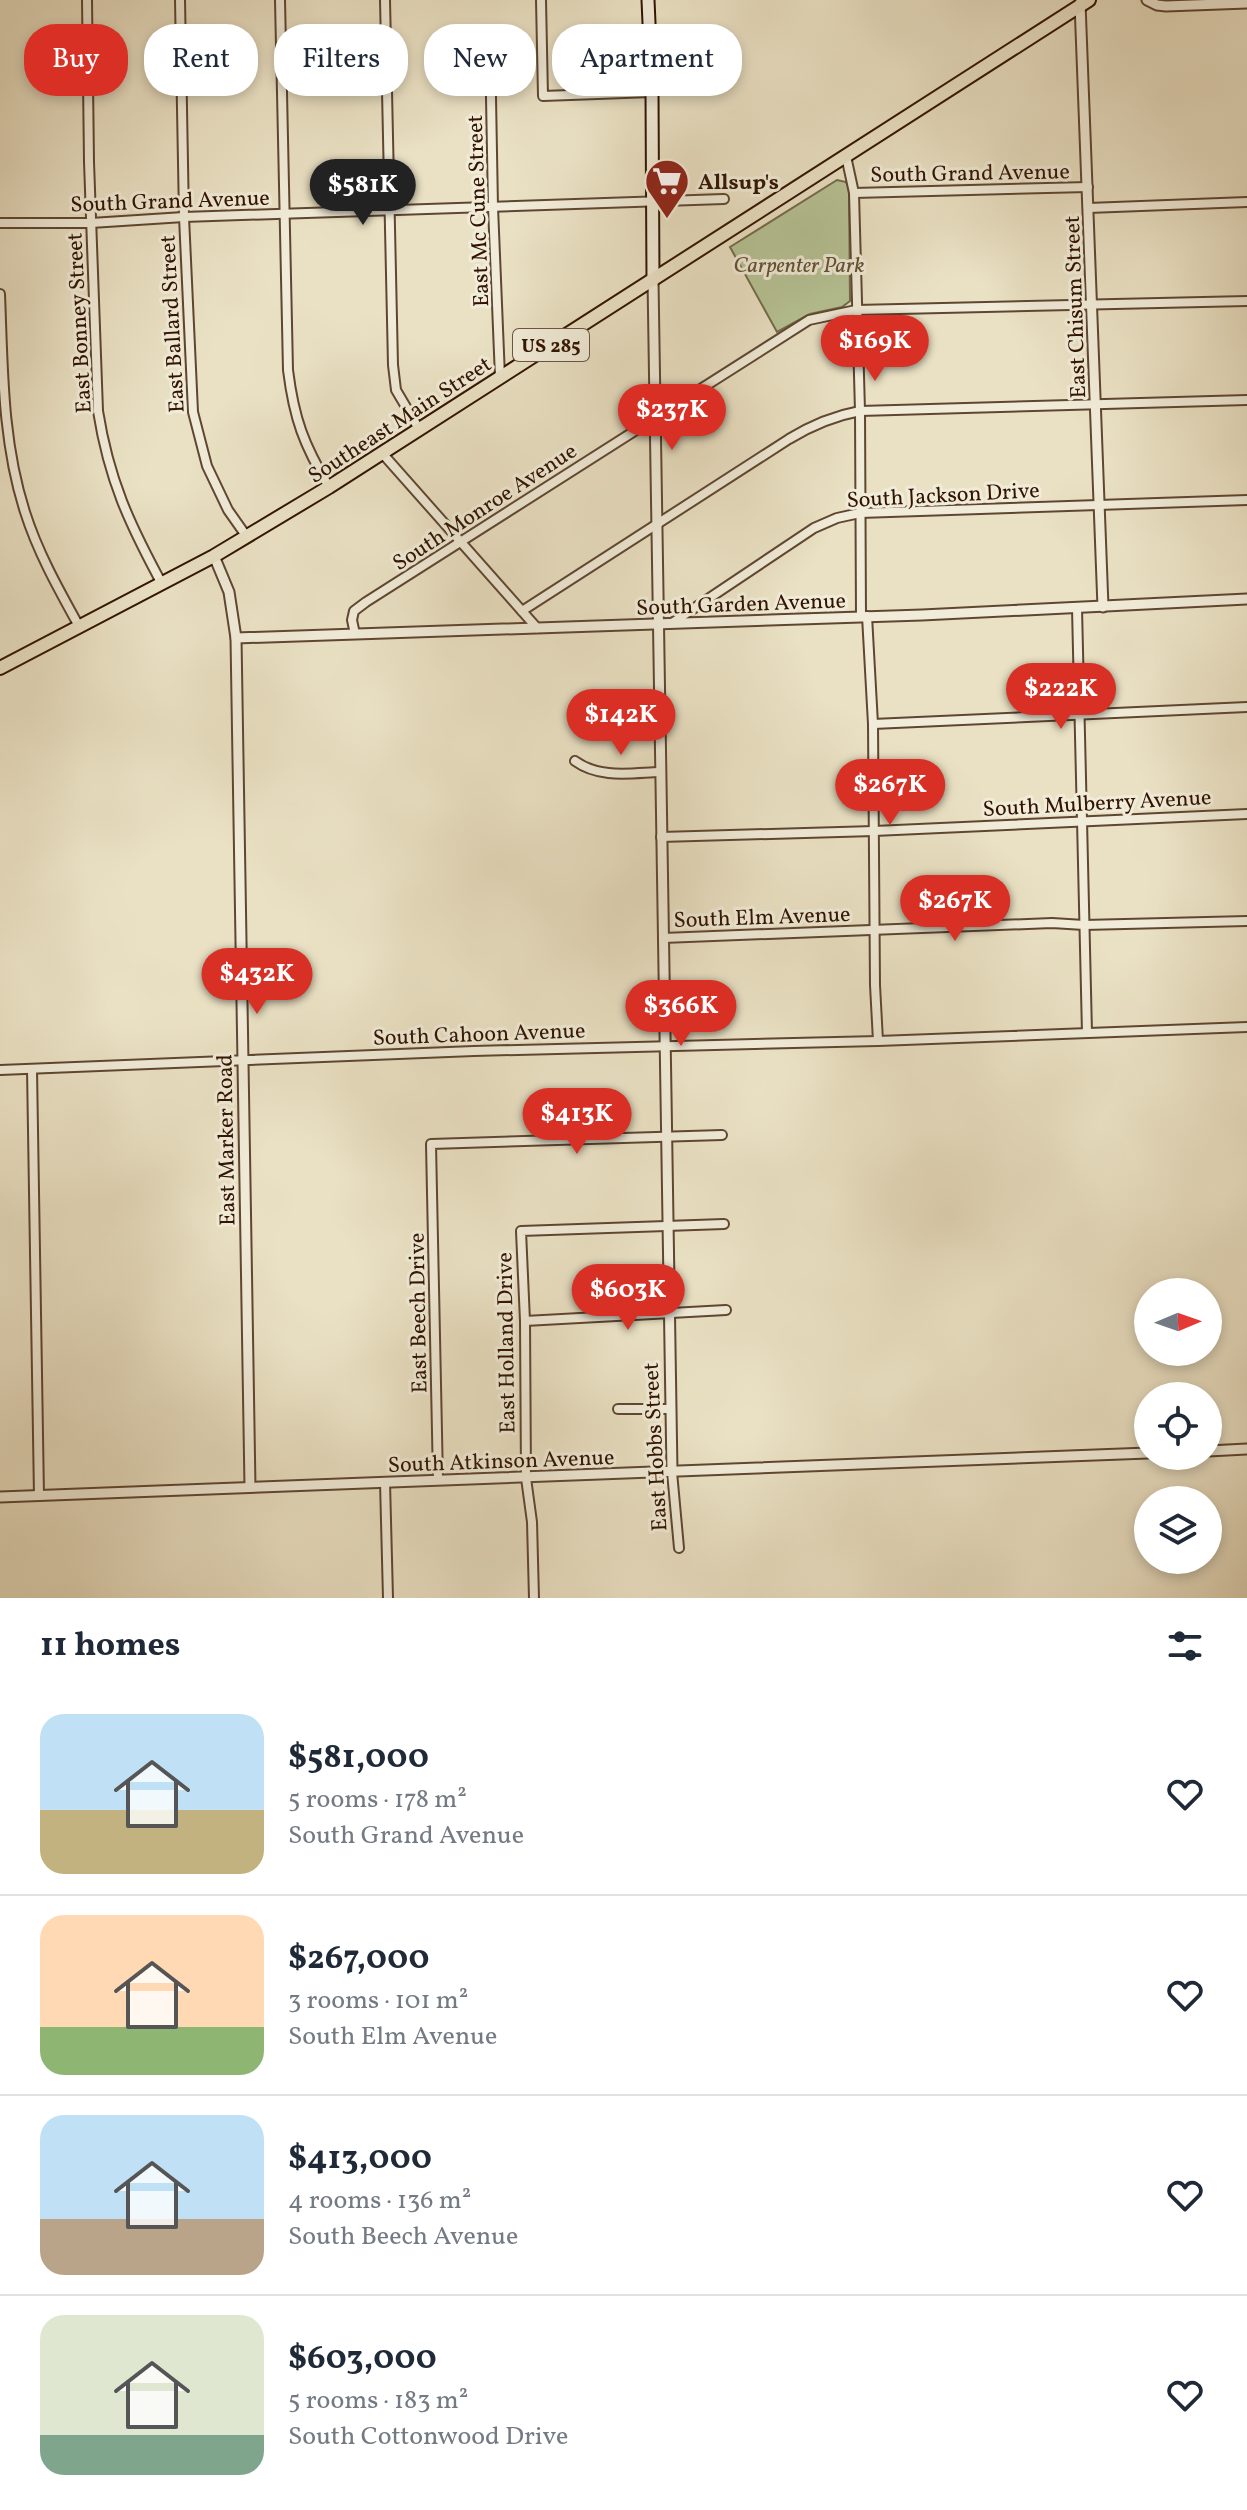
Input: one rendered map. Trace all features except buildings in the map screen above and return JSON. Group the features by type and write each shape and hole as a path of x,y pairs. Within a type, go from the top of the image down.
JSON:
{"main road":[{"name":"East Hobbs Street","path":"648,0 649,24"},
{"name":"Southeast Main Street","path":"0,668 214,556 329,487 1083,2"},
{"name":"East Hobbs Street","path":"652,96 653,280"}],"street":[{"name":"East Bonney Street","path":"87,0 98,411 103,444 123,508 162,584"},
{"name":"East Ballard Street","path":"180,0 184,217 193,412 198,440 211,478 247,537"},
{"path":"280,0 288,370 293,407 302,438 329,487"},
{"path":"385,0 388,210 396,390 419,429"},
{"path":"541,0 543,96 552,96"},
{"path":"1147,0 1166,6 1247,3"},
{"name":"East Chisum Street","path":"1083,2 1103,607"},
{"name":"East Mc Cune Street","path":"491,96 500,377"},
{"path":"846,156 854,193 860,513 873,724 878,1041"},
{"name":"South Grand Avenue","path":"854,193 1088,187"},
{"name":"South Grand Avenue","path":"0,223 91,223 184,217 724,199"},
{"name":"South Grand Avenue","path":"1088,208 1247,202"},
{"name":"East Hobbs Street","path":"653,280 668,1314 672,1472 679,1548"},
{"path":"0,294 8,436 20,494 40,552 80,628"},
{"name":"South Monroe Avenue","path":"355,634 354,611 809,320 856,310 1247,301"},
{"path":"524,609 813,425 860,411 1247,400"},
{"path":"382,453 524,609 537,628"},
{"name":"South Jackson Drive","path":"671,624 814,528 860,513 1247,500"},
{"name":"East Marker Road","path":"214,556 229,592 236,638 250,1487"},
{"name":"South Garden Avenue","path":"236,638 671,624 1247,599"},
{"path":"1077,608 1087,1033"},
{"path":"873,724 1247,707"},
{"path":"575,761 588,770 601,773 660,772"},
{"name":"South Mulberry Avenue","path":"661,837 1247,814"},
{"name":"South Elm Avenue","path":"663,938 1052,923 1247,921"},
{"name":"South Cahoon Avenue","path":"0,1070 1247,1027"},
{"path":"32,1069 39,1496"},
{"path":"666,1137 722,1135"},
{"name":"East Beech Drive","path":"438,1480 431,1144 666,1137"},
{"path":"667,1226 724,1224"},
{"name":"East Holland Drive","path":"534,1598 532,1522 526,1478 521,1231 667,1226"},
{"path":"525,1321 726,1310"},
{"path":"618,1409 670,1409"},
{"path":"1222,1450 1247,1449"},
{"name":"South Atkinson Avenue","path":"0,1497 1134,1454"},
{"path":"385,1482 388,1598"}],"green space":[{"name":"Carpenter Park","path":"837,180 846,182 849,188 850,301 842,307 810,314 777,332 730,247"}],"place":[{"name":"Allsup's","path":"667,220"}]}
